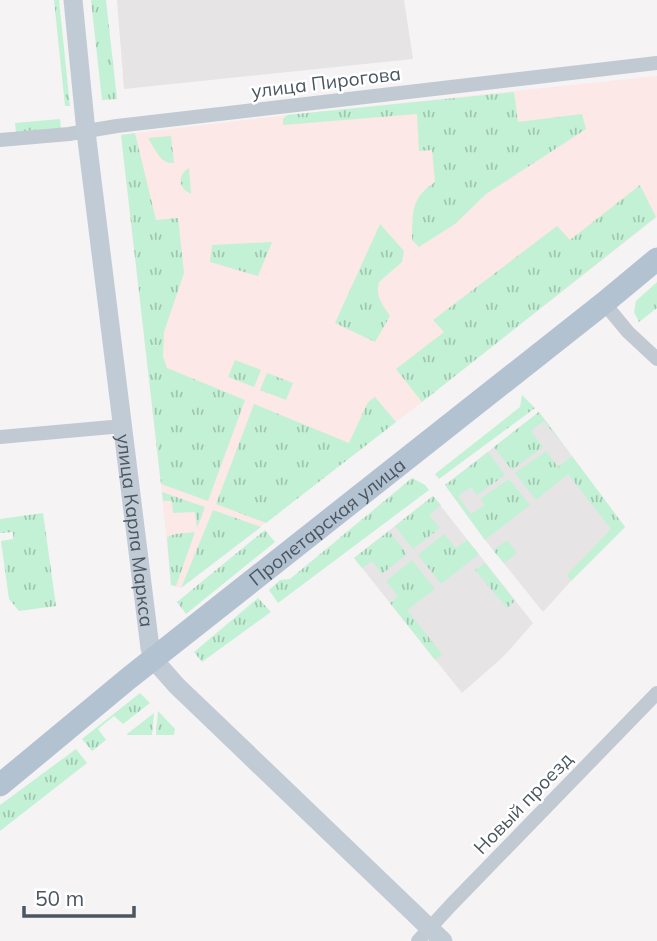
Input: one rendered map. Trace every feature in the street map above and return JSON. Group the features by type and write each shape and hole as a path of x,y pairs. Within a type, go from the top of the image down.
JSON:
{"main road":[{"name":"улица Карла Маркса","path":"74,0 86,132 153,659"},
{"name":"Пролетарская улица","path":"0,785 153,659 657,259"},
{"path":"153,659 430,937"}],"street":[{"name":"улица Пирогова","path":"0,140 657,63"},
{"path":"604,303 628,332 657,359"},
{"path":"0,438 123,426"},
{"name":"Новый проезд","path":"430,937 657,693"}],"shaded area":[{"path":"117,0 404,0 413,59 124,89"},
{"path":"657,76 657,217 181,588 171,585 121,135"},
{"path":"539,412 625,527 543,612 445,485"},
{"path":"433,496 533,623 504,656 462,693 354,558"}],"green space":[{"path":"54,0 59,0 70,106 65,106"},
{"path":"91,0 106,0 117,99 102,100"},
{"path":"514,92 518,122 582,114 586,129 486,194 455,224 419,247 412,240 414,207 421,194 435,182 432,150 419,151 417,114 283,125 283,119 287,115"},
{"path":"60,119 61,129 16,132 15,123"},
{"path":"135,133 156,220 178,218 184,273 164,332 163,356 167,368 245,400 208,501 161,484 121,135"},
{"path":"171,136 174,163 161,158 148,138"},
{"path":"189,168 191,194 181,185 182,174"},
{"path":"640,185 656,217 422,402 396,369 444,332 433,320 557,226 570,240"},
{"path":"380,224 404,251 402,262 379,282 379,296 390,316 375,342 335,323"},
{"path":"272,242 258,276 210,262 212,245"},
{"path":"657,282 657,308 639,322 634,312 636,301"},
{"path":"235,360 261,370 254,387 228,377"},
{"path":"267,373 293,383 286,400 260,390"},
{"path":"522,395 535,408 439,479 435,474 520,407"},
{"path":"375,397 396,422 266,523 216,504 254,404 349,443 368,402"},
{"path":"539,412 571,454 544,421 531,431 543,447 512,470 494,447"},
{"path":"546,451 558,467 572,456 625,527 571,581 567,575 611,529 568,474 536,500 515,473"},
{"path":"488,452 505,475 477,495 471,487 458,496 471,514 485,505 480,499 509,479 530,505 485,540 445,485"},
{"path":"412,478 429,490 278,603 269,590 280,580 290,579"},
{"path":"162,492 205,507 197,528 195,512 173,513 172,501 163,501"},
{"path":"433,496 441,505 429,515 440,528 413,549 395,526"},
{"path":"213,510 261,527 181,588"},
{"path":"43,513 56,606 19,611 9,599 1,541 13,539 13,532 0,533 0,519"},
{"path":"265,530 275,542 186,614 177,602"},
{"path":"389,531 407,554 382,574 372,561 362,568 354,558"},
{"path":"195,532 176,586 171,585 167,537"},
{"path":"444,534 456,548 467,540 479,554 441,584 418,555"},
{"path":"507,540 517,553 504,563 493,550"},
{"path":"412,560 435,589 407,610 442,654 435,660 390,603 398,596 386,581"},
{"path":"485,563 515,601 507,608 475,570"},
{"path":"258,598 271,612 202,662 194,652"},
{"path":"140,693 150,703 123,724 114,716 98,729 106,740 92,751 82,739"},
{"path":"158,711 175,729 174,735 156,735"},
{"path":"154,713 152,735 127,735 127,734"},
{"path":"76,749 87,763 0,831 0,805"}]}
